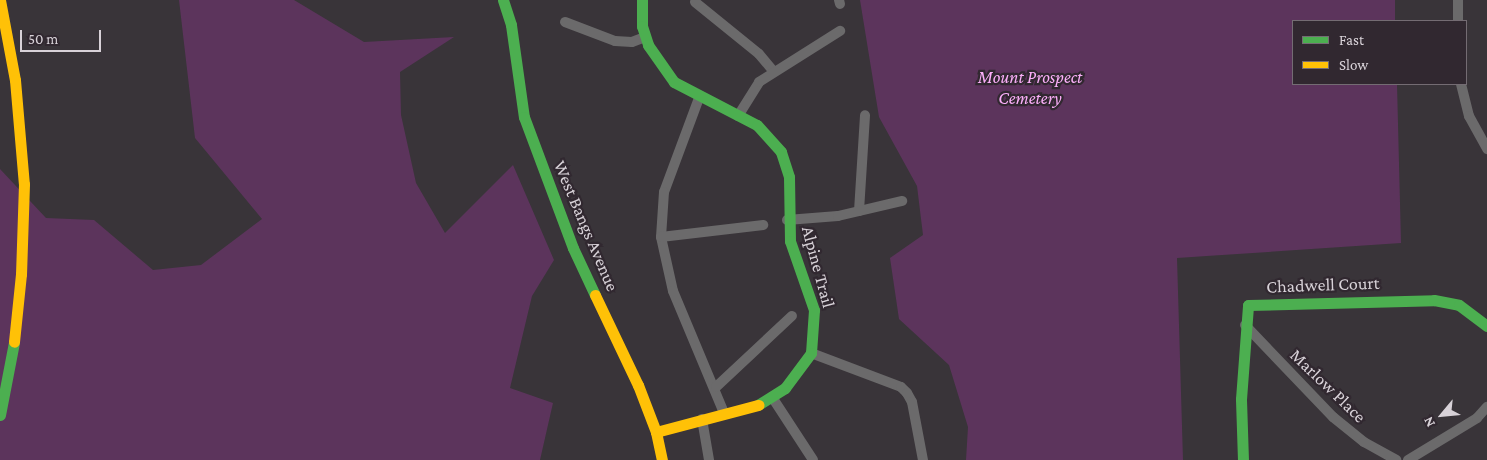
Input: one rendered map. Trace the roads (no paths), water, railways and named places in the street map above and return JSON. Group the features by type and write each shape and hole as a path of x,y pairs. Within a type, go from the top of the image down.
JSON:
{"street":[{"path":"0,0 16,80 24,184 22,274 13,347 0,415"},
{"name":"Alpine Trail","path":"642,0 645,37 660,66 674,82 699,98 757,125 781,152 789,177 787,220 791,248 813,302 811,353"},
{"path":"1458,0 1458,20"},
{"name":"West Bangs Avenue","path":"506,2 524,118 573,248 638,385 656,432 662,460"},
{"path":"695,2 759,54 774,72"},
{"path":"565,22 615,41 632,42 645,37"},
{"path":"738,116 752,90 774,72 840,31"},
{"path":"1461,85 1470,116 1487,149"},
{"path":"699,98 664,192 661,236 673,292 716,387 724,413"},
{"path":"859,211 865,116"},
{"name":"Alpine Trail","path":"787,220 822,219 902,201"},
{"path":"661,236 763,225"},
{"name":"Chadwell Court","path":"1243,460 1241,399 1248,305 1434,300 1459,304 1487,326"},
{"path":"716,387 792,316"},
{"name":"Marlow Place","path":"1245,326 1333,417 1364,442 1396,460"},
{"path":"656,432 724,413 744,410 772,397 785,388 811,353 901,387 912,402 923,460"},
{"path":"772,397 813,460"},
{"path":"1408,460 1477,418 1487,407"},
{"path":"702,419 709,460"}],"park label":[{"name":"Mount Prospect Cemetery","path":"1030,88"}]}
